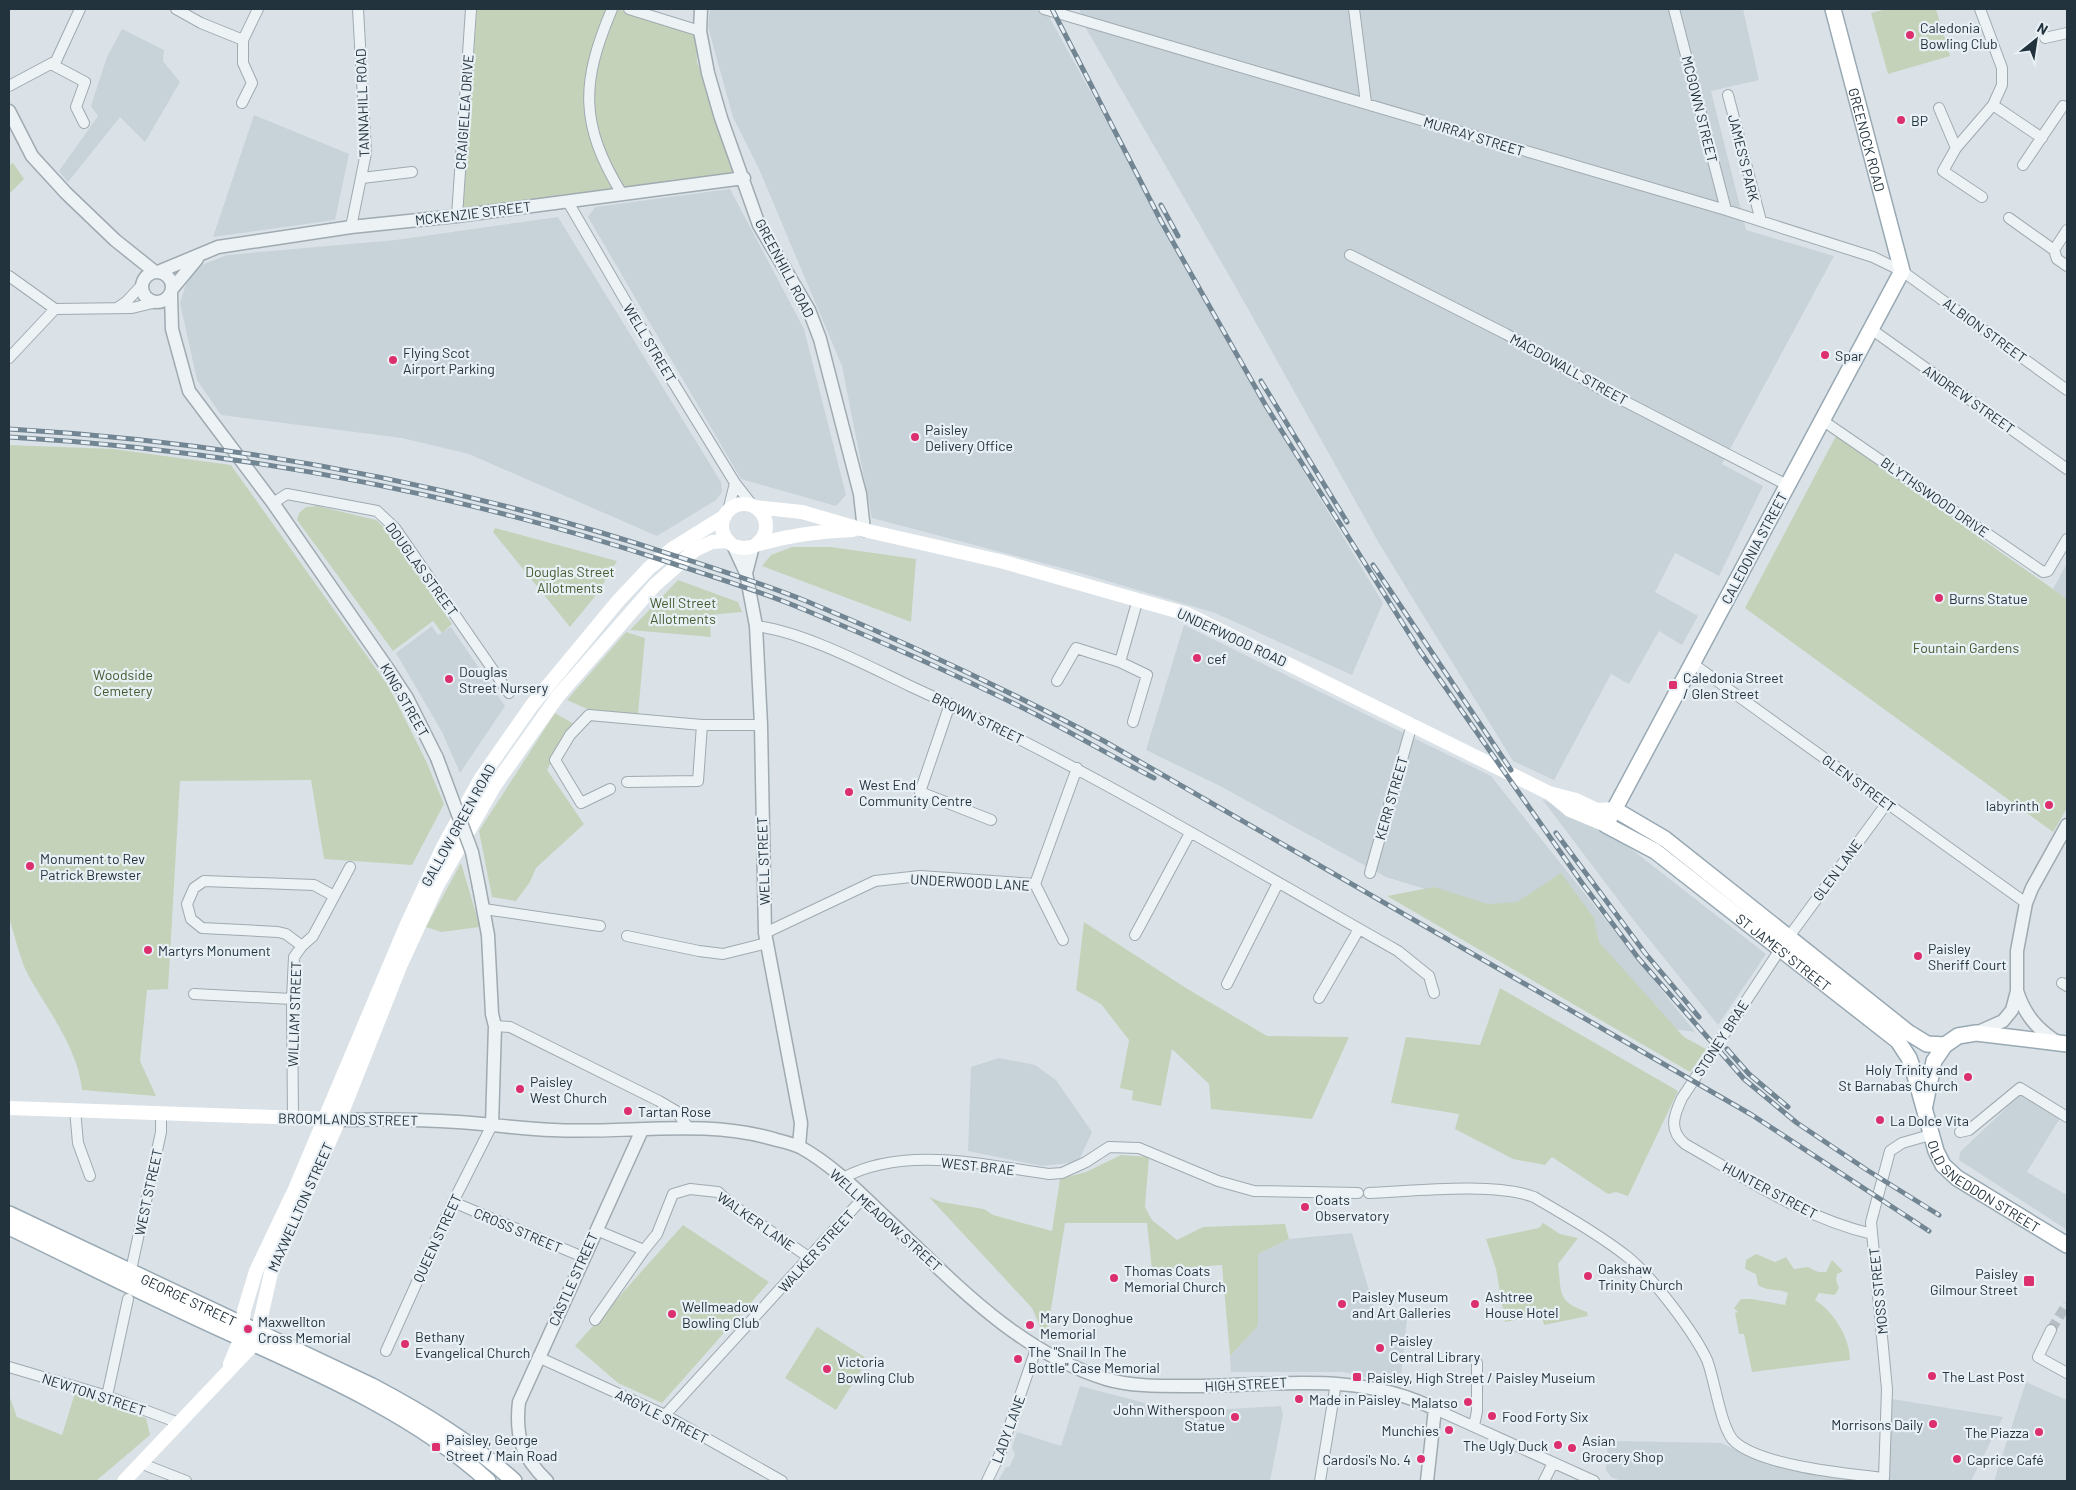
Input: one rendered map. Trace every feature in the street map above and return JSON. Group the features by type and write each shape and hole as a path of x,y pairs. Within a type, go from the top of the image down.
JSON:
{"main road":[{"name":"GREENOCK ROAD","path":"1833,9 1902,271"},
{"name":"CALEDONIA STREET","path":"1606,825 1902,271"},
{"path":"738,505 754,506 762,512 766,530 761,541 755,546 744,548 731,543 722,529 727,513 738,505"},
{"name":"UNDERWOOD ROAD","path":"754,506 802,512 864,530 1004,562 1187,614 1550,793 1576,800 1598,810 1614,809"},
{"name":"GALLOW GREEN ROAD","path":"324,1119 411,915 443,848 486,770 532,705 624,594 672,548 727,513"},
{"name":"UNDERWOOD ROAD","path":"755,546 787,536 811,532 864,530"},
{"name":"GALLOW GREEN ROAD","path":"339,1120 401,964 432,895 478,812 518,750 590,657 655,585 695,550 712,542 731,543"},
{"name":"UNDERWOOD ROAD","path":"1550,793 1570,810 1606,825"},
{"name":"ST JAMES' STREET","path":"1614,809 1665,839 1898,1040 1909,1058 1925,1109"},
{"name":"ST JAMES' STREET","path":"1606,825 1655,851 1915,1037 1927,1044 1945,1045"},
{"path":"1925,1109 1931,1068 1945,1045 1958,1036 1976,1033 2063,1043"},
{"name":"BROOMLANDS STREET","path":"9,1108 339,1120"},
{"name":"OLD SNEDDON STREET","path":"1925,1109 1930,1135 1943,1165 1957,1178 2067,1245"},
{"name":"MAXWELLTON STREET","path":"249,1334 256,1272 295,1189 324,1119"},
{"name":"MAXWELLTON STREET","path":"124,1481 226,1374 249,1334 271,1273 339,1120"},
{"name":"GEORGE STREET","path":"9,1214 131,1270 432,1435 462,1457 483,1480"},
{"name":"GEORGE STREET","path":"9,1227 430,1417 496,1464 514,1481"}],"street":[{"path":"9,86 56,61 65,47 80,9"},
{"path":"176,9 201,23 243,40"},
{"path":"242,103 252,83 243,63 243,40 258,9"},
{"name":"TANNAHILL ROAD","path":"351,227 366,153 358,9"},
{"name":"CRAIGIELEA DRIVE","path":"457,216 470,9"},
{"path":"612,9 591,68 588,99 594,135 609,172 622,194"},
{"path":"629,9 700,31"},
{"name":"GREENHILL ROAD","path":"701,9 700,31 708,73 721,118 744,178 759,225 809,310 820,339 860,494 864,530"},
{"name":"MURRAY STREET","path":"1044,9 1726,210 1874,257 1902,271"},
{"path":"1354,9 1366,103"},
{"name":"MCGOWN STREET","path":"1674,9 1726,210"},
{"path":"1980,9 2002,68 2002,85 1993,105 1956,148 1943,171 1982,197"},
{"path":"2045,38 2067,33"},
{"path":"51,64 85,82 76,108 84,123"},
{"name":"JAMES'S PARK","path":"1728,95 1761,222"},
{"path":"1993,105 2042,138"},
{"path":"2023,165 2063,106"},
{"path":"1940,108 1956,148"},
{"path":"9,111 32,156 66,193 115,240 132,260 142,284 144,296 155,303"},
{"path":"362,178 412,172"},
{"name":"MCKENZIE STREET","path":"157,272 218,247 351,227 457,216 744,178"},
{"name":"WELL STREET","path":"568,202 665,369 735,483 754,506"},
{"path":"2009,218 2054,250 2057,259 2067,266"},
{"path":"2054,250 2067,230"},
{"path":"9,276 55,310 132,308 165,300 171,292 170,280 115,240"},
{"name":"MCKENZIE STREET","path":"171,292 190,266 205,253"},
{"name":"MACDOWALL STREET","path":"1350,255 1506,334 1601,389 1787,485"},
{"name":"ALBION STREET","path":"1902,271 2067,390"},
{"path":"116,308 126,302 148,274 157,272"},
{"name":"KING STREET","path":"171,292 172,329 189,391 273,503 402,691 437,758 472,852 488,935 492,1014 495,1026 492,1125"},
{"name":"KING STREET","path":"155,303 172,329"},
{"path":"9,358 55,310"},
{"name":"ANDREW STREET","path":"1870,330 2067,469"},
{"name":"BLYTHSWOOD DRIVE","path":"1822,420 2043,572 2048,572 2067,539"},
{"path":"727,513 735,483"},
{"name":"DOUGLAS STREET","path":"273,503 287,494 377,511 395,528 509,693"},
{"name":"WELL STREET","path":"731,543 746,573 756,626 761,725 766,938 801,1123 799,1146"},
{"name":"WELL STREET","path":"746,573 755,546"},
{"path":"1120,662 1138,599"},
{"name":"BROWN STREET","path":"756,626 778,629 950,704 1076,768 1398,951 1429,976 1434,994"},
{"path":"1057,681 1076,648 1120,662 1147,675 1133,722"},
{"name":"GLEN STREET","path":"1692,663 2026,903"},
{"path":"950,704 920,792 991,820"},
{"path":"610,789 581,802 555,760 570,735 589,716 702,725 761,725"},
{"name":"KERR STREET","path":"1370,873 1412,724"},
{"path":"627,782 698,781 702,725"},
{"path":"1034,884 1076,768"},
{"name":"GLEN LANE","path":"1784,943 1887,803"},
{"path":"1976,1033 2002,1020 2012,1010 2017,991 2017,951 2026,903 2032,888 2067,825"},
{"path":"1135,935 1190,833"},
{"name":"WILLIAM STREET","path":"293,1118 292,999 294,957 313,936 350,867"},
{"name":"UNDERWOOD LANE","path":"627,936 723,954 766,938 875,881 920,876 1034,884 1063,940"},
{"path":"302,946 286,934 278,932 202,928 191,919 187,904 194,888 204,881 314,885 334,896"},
{"path":"1227,984 1278,883"},
{"path":"484,909 600,926"},
{"path":"1319,998 1360,929"},
{"name":"STONEY BRAE","path":"1675,1132 1674,1118 1682,1098 1784,943"},
{"path":"2017,991 2023,1009 2040,1032 2063,1043"},
{"path":"194,994 292,999"},
{"path":"495,1026 510,1027 659,1101 676,1111 687,1126"},
{"path":"1960,1132 1969,1130 2016,1089 2020,1088 2067,1117"},
{"path":"75,1110 78,1142 90,1176"},
{"name":"WEST STREET","path":"131,1270 161,1132 161,1113"},
{"name":"BROOMLANDS STREET","path":"339,1120 398,1119 553,1130 642,1130 687,1126"},
{"name":"QUEEN STREET","path":"386,1351 453,1202 492,1125"},
{"name":"WELLMEADOW STREET","path":"687,1126 726,1129 765,1136 799,1146 843,1178 967,1294 1007,1328 1036,1349"},
{"name":"CASTLE STREET","path":"547,1481 526,1457 518,1432 519,1402 642,1130"},
{"name":"HUNTER STREET","path":"1675,1132 1685,1144 1771,1194 1803,1210 1854,1230 1872,1234"},
{"name":"MOSS STREET","path":"1369,1193 1467,1189 1521,1192 1534,1196 1589,1230 1630,1259 1686,1324 1707,1361 1720,1409 1733,1440 1759,1456 1822,1470 1884,1478 1886,1379 1871,1222 1890,1150 1902,1143 1930,1135"},
{"name":"WEST BRAE","path":"843,1178 874,1164 888,1161 956,1162 1049,1174 1062,1173 1086,1162 1109,1147 1139,1148 1218,1181 1254,1191 1358,1193"},
{"name":"WALKER LANE","path":"595,1320 657,1234 673,1194 690,1189 718,1192 731,1204 810,1258"},
{"name":"WALKER STREET","path":"664,1415 864,1197"},
{"name":"CROSS STREET","path":"453,1202 583,1257"},
{"path":"596,1230 644,1250"},
{"path":"107,1396 128,1299"},
{"path":"2051,1330 2038,1357 2067,1373"},
{"name":"HIGH STREET","path":"1036,1349 1078,1370 1110,1381 1161,1386 1274,1384 1298,1381 1336,1383 1369,1388 1435,1409 1594,1481"},
{"name":"LADY LANE","path":"987,1481 1000,1454 1036,1349"},
{"name":"ARGYLE STREET","path":"538,1357 664,1415 782,1481"},
{"path":"1474,1426 1477,1412 1477,1363"},
{"name":"NEWTON STREET","path":"9,1367 107,1396 180,1422"},
{"path":"1320,1481 1336,1383"},
{"path":"1427,1481 1435,1409"},
{"path":"140,1463 186,1481"},
{"path":"1544,1481 1553,1463"},
{"path":"483,1480 496,1464"}],"shaded area":[{"path":"710,9 1031,9 1047,13 1263,404 1383,603 1352,675 1215,613 1077,572 872,518 842,366 759,169 733,117 708,27"},
{"path":"1079,9 1743,9 1759,80 1711,91 1746,230 1834,256 1722,464 1763,486 1719,576 1675,553 1655,592 1698,616 1682,645 1659,631 1629,684 1611,674 1554,780 1513,761 1380,545 1238,291 1087,30"},
{"path":"122,29 164,50 163,61 180,82 145,142 120,117 68,182 59,171 98,116 91,106 107,57"},
{"path":"254,115 349,154 335,220 213,237"},
{"path":"730,189 804,329 846,495 836,506 741,479 588,217 595,207"},
{"name":"Flying Scot Airport Parking","path":"558,217 721,482 722,492 716,500 657,536 469,454 402,438 221,415 197,380 180,303 186,284 199,266 227,255 396,240"},
{"path":"2067,563 2067,599 2053,589"},
{"path":"1184,625 1491,776 1695,1032 1667,1028 1477,905 1386,877 1220,786 1146,750"},
{"name":"Douglas Street Nursery","path":"432,626 438,635 451,627 505,706 460,773 442,732 396,653"},
{"path":"1542,799 1608,831 1766,954 1718,1025 1632,918"},
{"path":"999,1058 1035,1065 1056,1080 1092,1132 1078,1162 1042,1166 968,1151 971,1067"},
{"path":"2020,1095 2060,1118 2027,1172 2067,1195 2067,1230 1959,1160 1960,1152"},
{"path":"1352,1233 1377,1317 1407,1319 1400,1385 1343,1372 1231,1372 1230,1356 1258,1326 1258,1254 1289,1239"},
{"name":"The Piazza","path":"2026,1382 2067,1400 2067,1481 1994,1481"},
{"path":"1080,1386 1145,1403 1194,1411 1281,1406 1283,1415 1270,1481 998,1481 1006,1467 1010,1466 1015,1454 1012,1448 1017,1432 1061,1446"},
{"path":"1892,1399 2003,1417 1971,1481 1885,1481"},
{"path":"1608,1442 1721,1443 1766,1463 1820,1476 1881,1475 1880,1481 1621,1481 1611,1477 1606,1470"}],"green space":[{"path":"477,9 617,9 696,34 697,62 736,174 463,208"},
{"name":"Caledonia Bowling Club","path":"1887,9 1936,9 1950,56 1888,74 1871,13"},
{"path":"13,163 24,179 9,194 9,165"},
{"name":"Fountain Gardens","path":"1836,436 2067,599 2067,808 2053,832 1745,608"},
{"name":"Woodside Cemetery","path":"9,445 113,449 231,465 389,687 426,761 444,804 412,865 324,859 311,780 180,781 168,989 147,990 140,1061 156,1096 82,1090 75,1059 61,1029 27,973 9,918"},
{"path":"318,506 376,520 387,530 452,624 442,633 433,621 393,651 297,520 299,513 306,507"},
{"name":"Douglas Street Allotments","path":"495,528 617,561 597,594 570,627 493,532"},
{"path":"792,547 831,547 916,559 911,622 762,566 771,555"},
{"name":"Well Street Allotments","path":"678,580 738,602 742,612 709,615 711,637 630,630"},
{"path":"626,632 645,638 638,714 594,712 567,700"},
{"path":"555,713 574,724 562,740 547,770 584,824 536,868 530,882 516,901 492,897 479,831"},
{"path":"461,863 480,927 441,932 426,927"},
{"path":"1561,873 1594,918 1599,942 1684,1037 1706,1049 1690,1072 1387,896 1434,887 1488,904 1517,902"},
{"path":"1084,922 1186,988 1267,1036 1349,1037 1312,1119 1211,1109 1209,1084 1172,1049 1161,1106 1132,1100 1133,1091 1120,1088 1129,1040 1101,1004 1076,990"},
{"path":"1500,988 1678,1091 1628,1196 1616,1192 1608,1194 1552,1157 1545,1165 1513,1159 1455,1129 1459,1114 1391,1103 1406,1037 1480,1045"},
{"path":"1121,1155 1149,1157 1145,1207 1152,1220 1177,1240 1203,1227 1285,1224 1289,1239 1258,1254 1258,1326 1230,1356 1222,1265 1152,1270 1147,1223 1065,1223 1046,1340 1032,1308 929,1197 941,1202 984,1209 993,1215 1052,1231 1060,1179 1086,1172"},
{"path":"1543,1223 1560,1234 1578,1238 1558,1264 1560,1282 1562,1295 1565,1300 1587,1312 1588,1316 1544,1325 1542,1315 1505,1322 1496,1269 1486,1239 1539,1228"},
{"name":"Wellmeadow Bowling Club","path":"683,1225 769,1282 662,1403 618,1383 575,1346"},
{"path":"1756,1254 1775,1262 1786,1257 1794,1269 1808,1267 1818,1272 1826,1272 1832,1260 1843,1271 1837,1274 1836,1280 1839,1288 1835,1295 1819,1293 1815,1300 1828,1311 1840,1326 1847,1343 1850,1360 1752,1372 1744,1334 1739,1334 1735,1313 1738,1312 1734,1308 1741,1299 1785,1305 1788,1293 1758,1285 1756,1274 1745,1269 1746,1260"},
{"name":"Victoria Bowling Club","path":"817,1327 868,1359 836,1410 785,1378"},
{"path":"75,1393 146,1418 150,1435 96,1481 9,1481 9,1395 17,1417 62,1435"}],"tunnel":[{"path":"2051,1330 2067,1304"}],"railway":[{"path":"1052,9 1161,221 1266,406 1420,651 1582,883 1639,959 1744,1079 1797,1123 1939,1215"},
{"path":"1161,205 1178,236"},
{"path":"1261,381 1347,522"},
{"path":"9,429 94,435 178,444 262,456 430,488 595,531 725,572 806,601 882,633 957,668 1104,741 1752,1115 1929,1231"},
{"path":"9,437 177,452 343,478 425,495 588,537 754,590 860,633 1021,707 1154,778"},
{"path":"1373,565 1511,770"},
{"path":"1556,833 1645,953 1699,1017"},
{"path":"1727,1049 1749,1074 1788,1107"}],"place":[{"name":"Caledonia Bowling Club","path":"1910,35"},
{"name":"BP","path":"1901,120"},
{"name":"Spar","path":"1825,355"},
{"name":"Flying Scot Airport Parking","path":"393,360"},
{"name":"Paisley Delivery Office","path":"915,437"},
{"name":"Burns Statue","path":"1939,598"},
{"name":"cef","path":"1197,658"},
{"name":"Douglas Street Nursery","path":"449,679"},
{"name":"Caledonia Street / Glen Street","path":"1673,685"},
{"name":"West End Community Centre","path":"849,792"},
{"name":"labyrinth","path":"2049,805"},
{"name":"Monument to Rev Patrick Brewster","path":"30,866"},
{"name":"Martyrs Monument","path":"148,950"},
{"name":"Paisley Sheriff Court","path":"1918,956"},
{"name":"Holy Trinity and St Barnabas Church","path":"1968,1077"},
{"name":"Paisley West Church","path":"520,1089"},
{"name":"Tartan Rose","path":"628,1111"},
{"name":"La Dolce Vita","path":"1880,1120"},
{"name":"Coats Observatory","path":"1305,1207"},
{"name":"Oakshaw Trinity Church","path":"1588,1276"},
{"name":"Thomas Coats Memorial Church","path":"1114,1278"},
{"name":"Paisley Gilmour Street","path":"2029,1281"},
{"name":"Paisley Museum and Art Galleries","path":"1342,1304"},
{"name":"Ashtree House Hotel","path":"1475,1304"},
{"name":"Wellmeadow Bowling Club","path":"672,1314"},
{"name":"Mary Donoghue Memorial","path":"1030,1325"},
{"name":"Maxwellton Cross Memorial","path":"248,1329"},
{"name":"Bethany Evangelical Church","path":"405,1344"},
{"name":"Paisley Central Library","path":"1380,1348"},
{"name":"The \"Snail In The Bottle\" Case Memorial","path":"1018,1359"},
{"name":"Victoria Bowling Club","path":"827,1369"},
{"name":"The Last Post","path":"1932,1376"},
{"name":"Paisley, High Street / Paisley Museium","path":"1357,1377"},
{"name":"Made in Paisley","path":"1299,1399"},
{"name":"Malatso","path":"1468,1402"},
{"name":"Food Forty Six","path":"1492,1416"},
{"name":"John Witherspoon Statue","path":"1235,1417"},
{"name":"Morrisons Daily","path":"1933,1424"},
{"name":"Munchies","path":"1449,1430"},
{"name":"The Piazza","path":"2039,1432"},
{"name":"The Ugly Duck","path":"1558,1445"},
{"name":"Paisley, George Street / Main Road","path":"436,1447"},
{"name":"Asian Grocery Shop","path":"1572,1448"},
{"name":"Cardosi's No. 4","path":"1421,1459"},
{"name":"Caprice Café","path":"1957,1459"}]}
